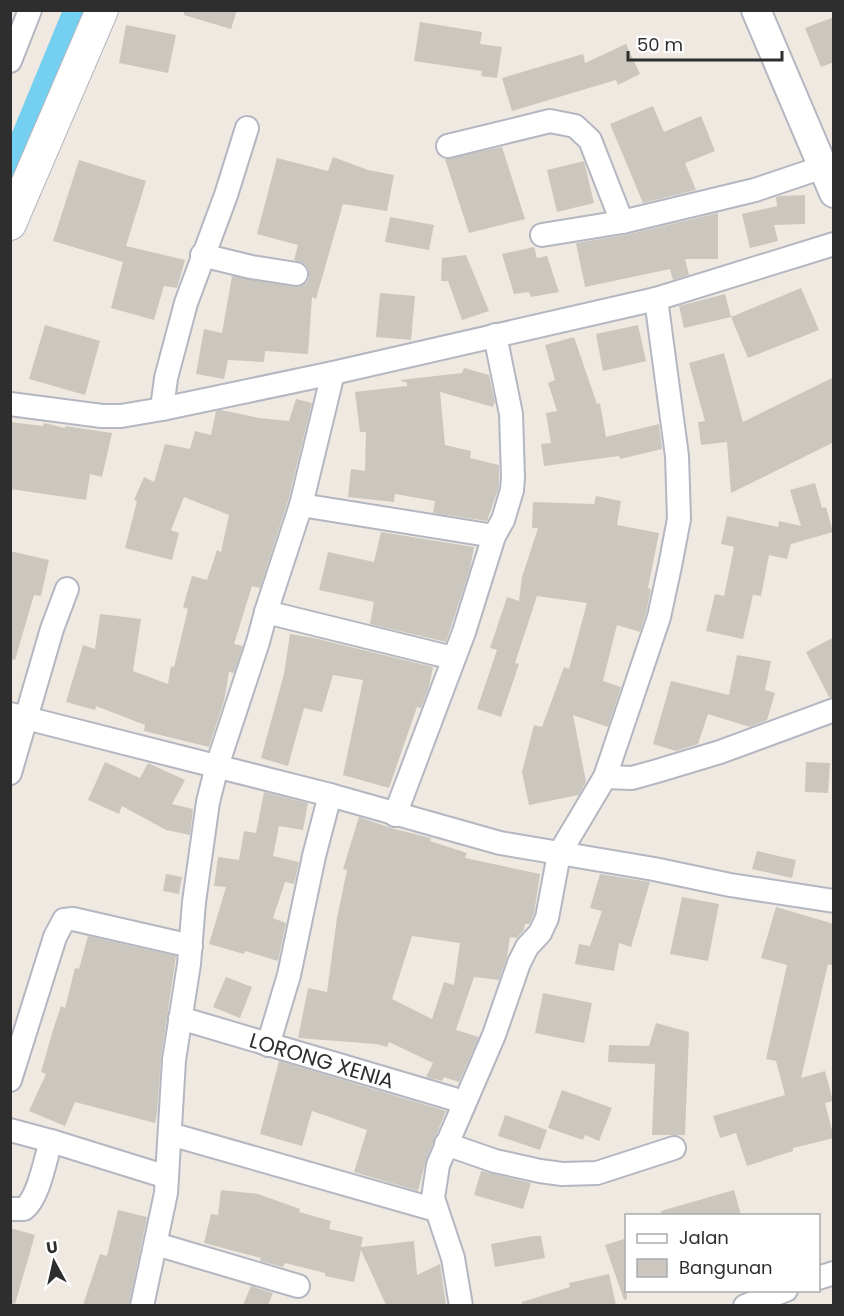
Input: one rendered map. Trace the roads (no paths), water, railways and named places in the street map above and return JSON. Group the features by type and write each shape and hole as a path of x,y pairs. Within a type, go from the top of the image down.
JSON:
{"main road":[{"path":"10,225 102,10"}],"street":[{"path":"10,61 30,10"},
{"path":"756,10 834,193"},
{"path":"448,146 550,121 575,126 590,140 622,222"},
{"path":"162,409 173,346 247,128"},
{"path":"542,236 622,222 755,190 822,167"},
{"path":"10,404 102,416 121,416 162,409 333,373 656,299 834,244"},
{"path":"202,255 251,267 296,274"},
{"path":"461,1305 453,1258 433,1198 438,1165 490,1044 519,963 527,947 540,933 547,918 559,854 605,777 659,617 679,519 677,456 656,299"},
{"path":"395,815 478,590 494,536 503,520 513,478 511,414 495,335"},
{"path":"142,1305 166,1193 174,1060 191,946 208,802 217,766 301,505 333,373"},
{"path":"301,505 494,536"},
{"path":"10,773 18,716 67,589"},
{"path":"266,612 453,658"},
{"path":"605,777 632,778 657,771 720,752 834,710"},
{"path":"18,716 330,795 500,843 654,869 730,885 834,901"},
{"path":"268,1045 289,975 314,856 330,795"},
{"path":"10,1080 55,937 64,920 74,919 191,946"},
{"name":"LORONG XENIA","path":"180,1018 464,1102"},
{"path":"10,1130 167,1177"},
{"path":"170,1134 436,1210"},
{"path":"10,1209 24,1209 29,1205 51,1141"},
{"path":"446,1144 495,1161 562,1174 597,1173 674,1148"},
{"path":"156,1244 298,1286"},
{"path":"746,1305 781,1292"}],"waterway":[{"path":"10,165 74,10"}]}
